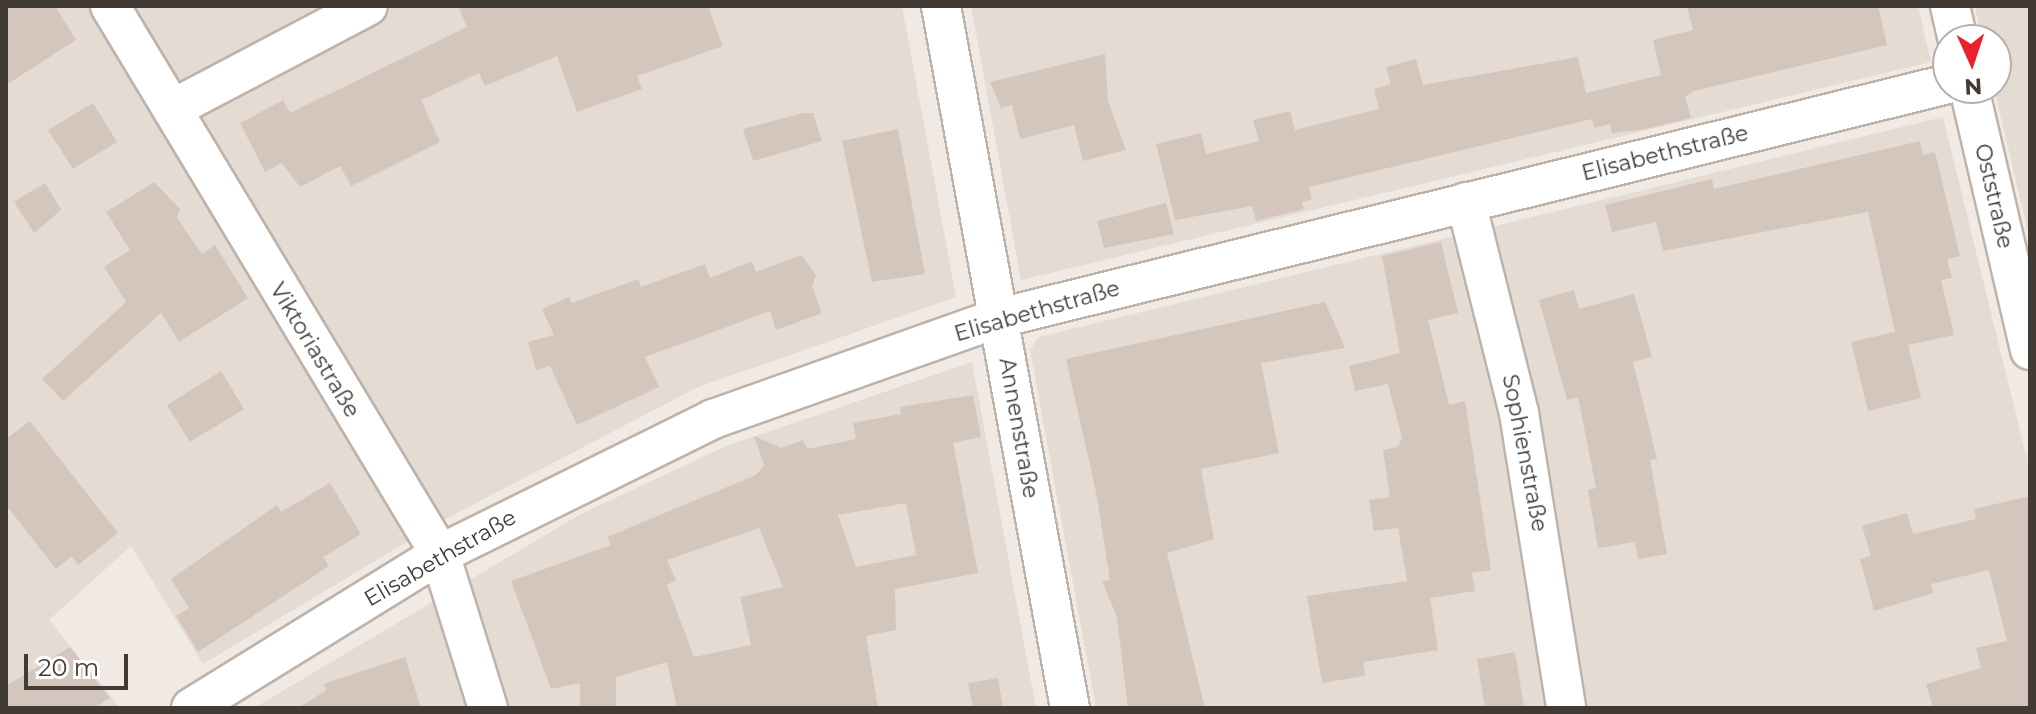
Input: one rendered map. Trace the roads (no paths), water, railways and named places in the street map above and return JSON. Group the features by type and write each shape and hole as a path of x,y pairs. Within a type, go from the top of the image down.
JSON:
{"street":[{"name":"Viktoriastraße","path":"110,6 440,554 488,708"},
{"path":"172,109 368,6"},
{"name":"Annenstraße","path":"941,6 1070,708"},
{"name":"Elisabethstraße","path":"191,708 440,554 713,419 999,318 1932,88"},
{"name":"Oststraße","path":"1973,104 2030,350"},
{"name":"Sophienstraße","path":"1466,202 1519,413 1566,708"}]}
